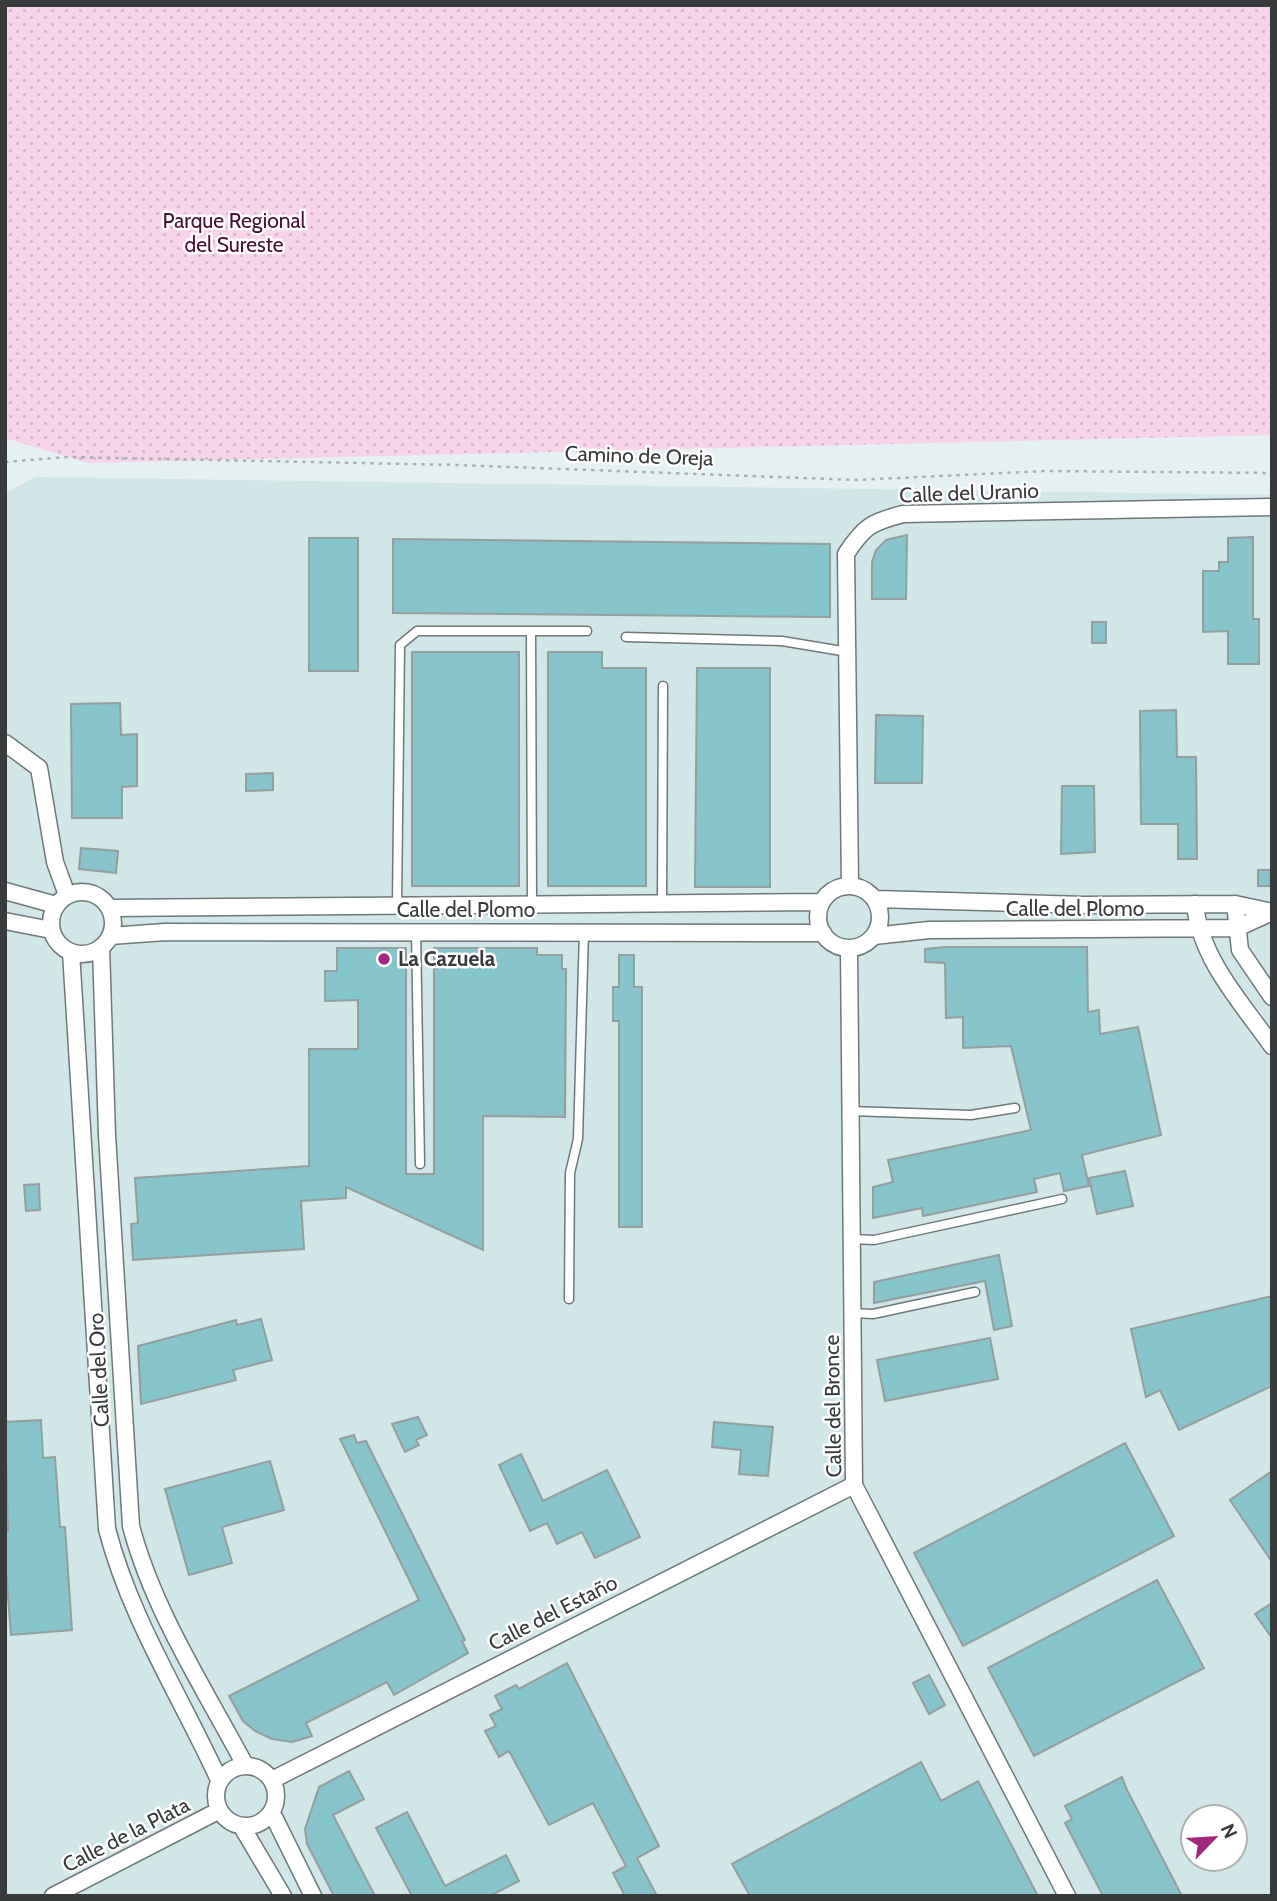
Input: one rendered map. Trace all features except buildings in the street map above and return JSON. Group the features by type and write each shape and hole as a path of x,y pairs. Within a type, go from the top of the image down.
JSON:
{"street":[{"name":"Calle del Uranio","path":"850,885 846,554 872,522 903,514 1272,507"},
{"path":"5,743 39,768 62,900 51,917 51,930 58,944 71,953 92,953 106,942 113,927 109,908 98,897 83,892 62,900 5,891"},
{"path":"838,887 860,887 875,899 880,911 880,924 874,936 859,946 849,948 830,941 823,933 819,923 822,902 838,887"},
{"name":"Calle del Plomo","path":"874,936 929,930 1237,928 1272,912 1235,904 875,899"},
{"name":"Calle del Plomo","path":"109,908 822,902"},
{"path":"1195,904 1198,930 1211,959 1272,1046"},
{"path":"1235,904 1240,950 1272,997"},
{"path":"5,921 51,930"},
{"name":"Calle del Plomo","path":"106,942 165,932 823,933"},
{"name":"Calle del Oro","path":"106,942 108,1148 131,1526 140,1561 155,1594 245,1765"},
{"name":"Calle del Bronce","path":"849,948 854,1485 1067,1896"},
{"path":"71,953 107,1529 117,1568 132,1604 219,1780"},
{"name":"Calle del Estaño","path":"272,1780 854,1485"},
{"path":"245,1765 260,1769 272,1780 277,1797 272,1813 259,1825 242,1828 228,1822 218,1811 215,1795 219,1780 230,1769 245,1765"},
{"name":"Calle de la Plata","path":"53,1896 218,1811"},
{"path":"272,1813 313,1896"},
{"path":"242,1828 283,1896"}],"lane":[{"path":"397,905 400,645 417,631 587,631"},
{"path":"531,632 532,904"},
{"path":"626,637 782,641 848,652"},
{"path":"662,903 663,686"},
{"path":"416,931 420,1164"},
{"path":"569,1298 570,1172 578,1139 584,931"},
{"path":"850,1111 971,1115 1015,1108"},
{"path":"851,1239 874,1240 1062,1199"},
{"path":"852,1313 873,1314 975,1292"}],"path":[{"name":"Camino de Oreja","path":"5,462 67,457 457,465 856,480 1045,471 1272,473"}],"shaded area":[{"path":"36,477 1272,495 1272,1896 5,1896 5,493"}],"green space":[{"name":"Parque Regional del Sureste","path":"5,5 1272,5 1272,435 88,463 5,438"}],"place":[{"name":"La Cazuela","path":"384,959"}]}
